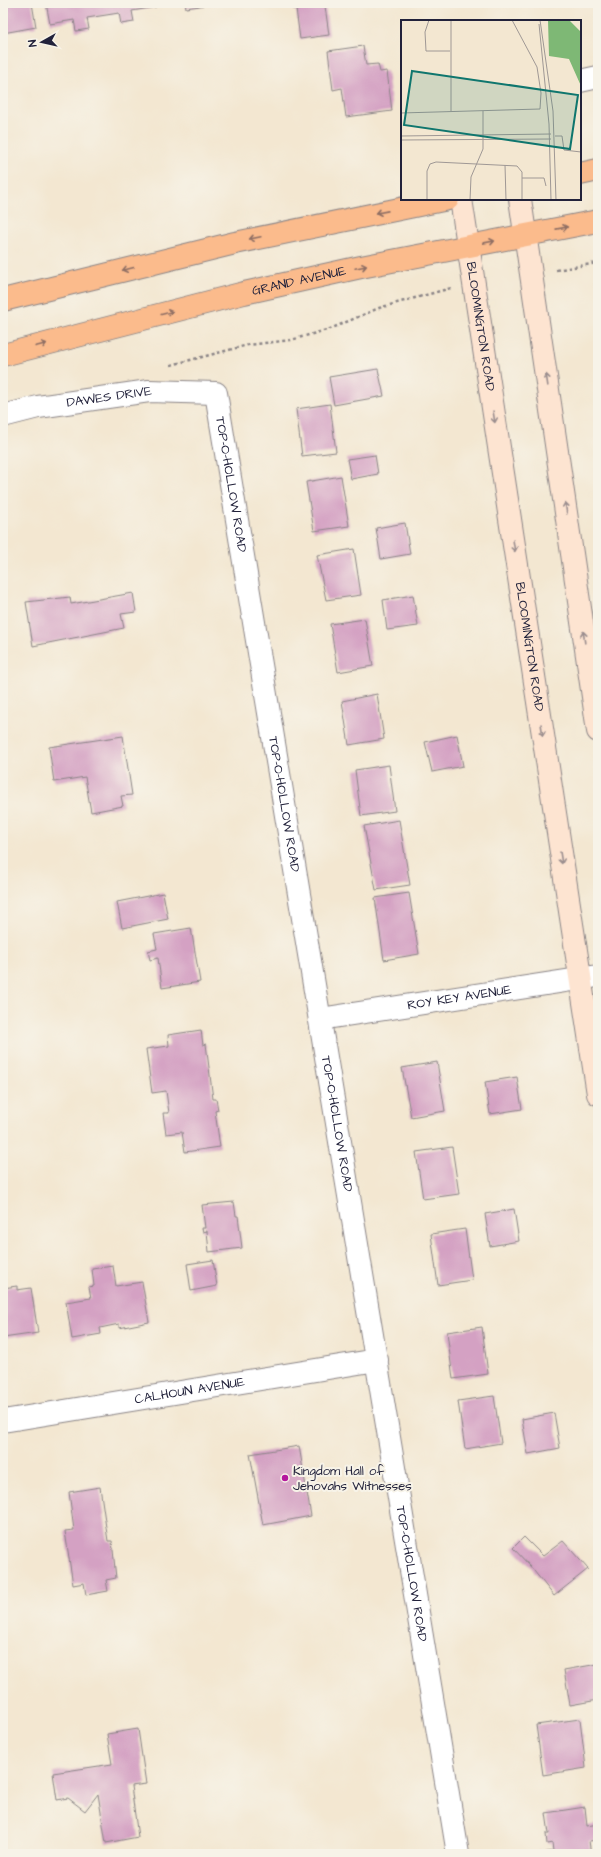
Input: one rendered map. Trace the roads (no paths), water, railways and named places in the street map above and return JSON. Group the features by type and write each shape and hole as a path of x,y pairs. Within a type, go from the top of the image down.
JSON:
{"main road":[{"path":"581,174 598,170"},
{"path":"3,300 227,244 443,200"},
{"name":"GRAND AVENUE","path":"3,355 244,293 361,267 598,221"}],"street":[{"path":"581,81 598,77"},
{"name":"BLOOMINGTON ROAD","path":"461,200 589,977 598,1094"},
{"path":"520,200 598,731"},
{"name":"DAWES DRIVE","path":"3,416 38,407 149,392 216,393"},
{"name":"TOP-O-HOLLOW ROAD","path":"216,393 458,1854"},
{"name":"ROY KEY AVENUE","path":"320,1019 589,977"},
{"name":"CALHOUN AVENUE","path":"3,1421 376,1360"}],"place":[{"name":"Kingdom Hall of Jehovahs Witnesses","path":"285,1478"}]}
